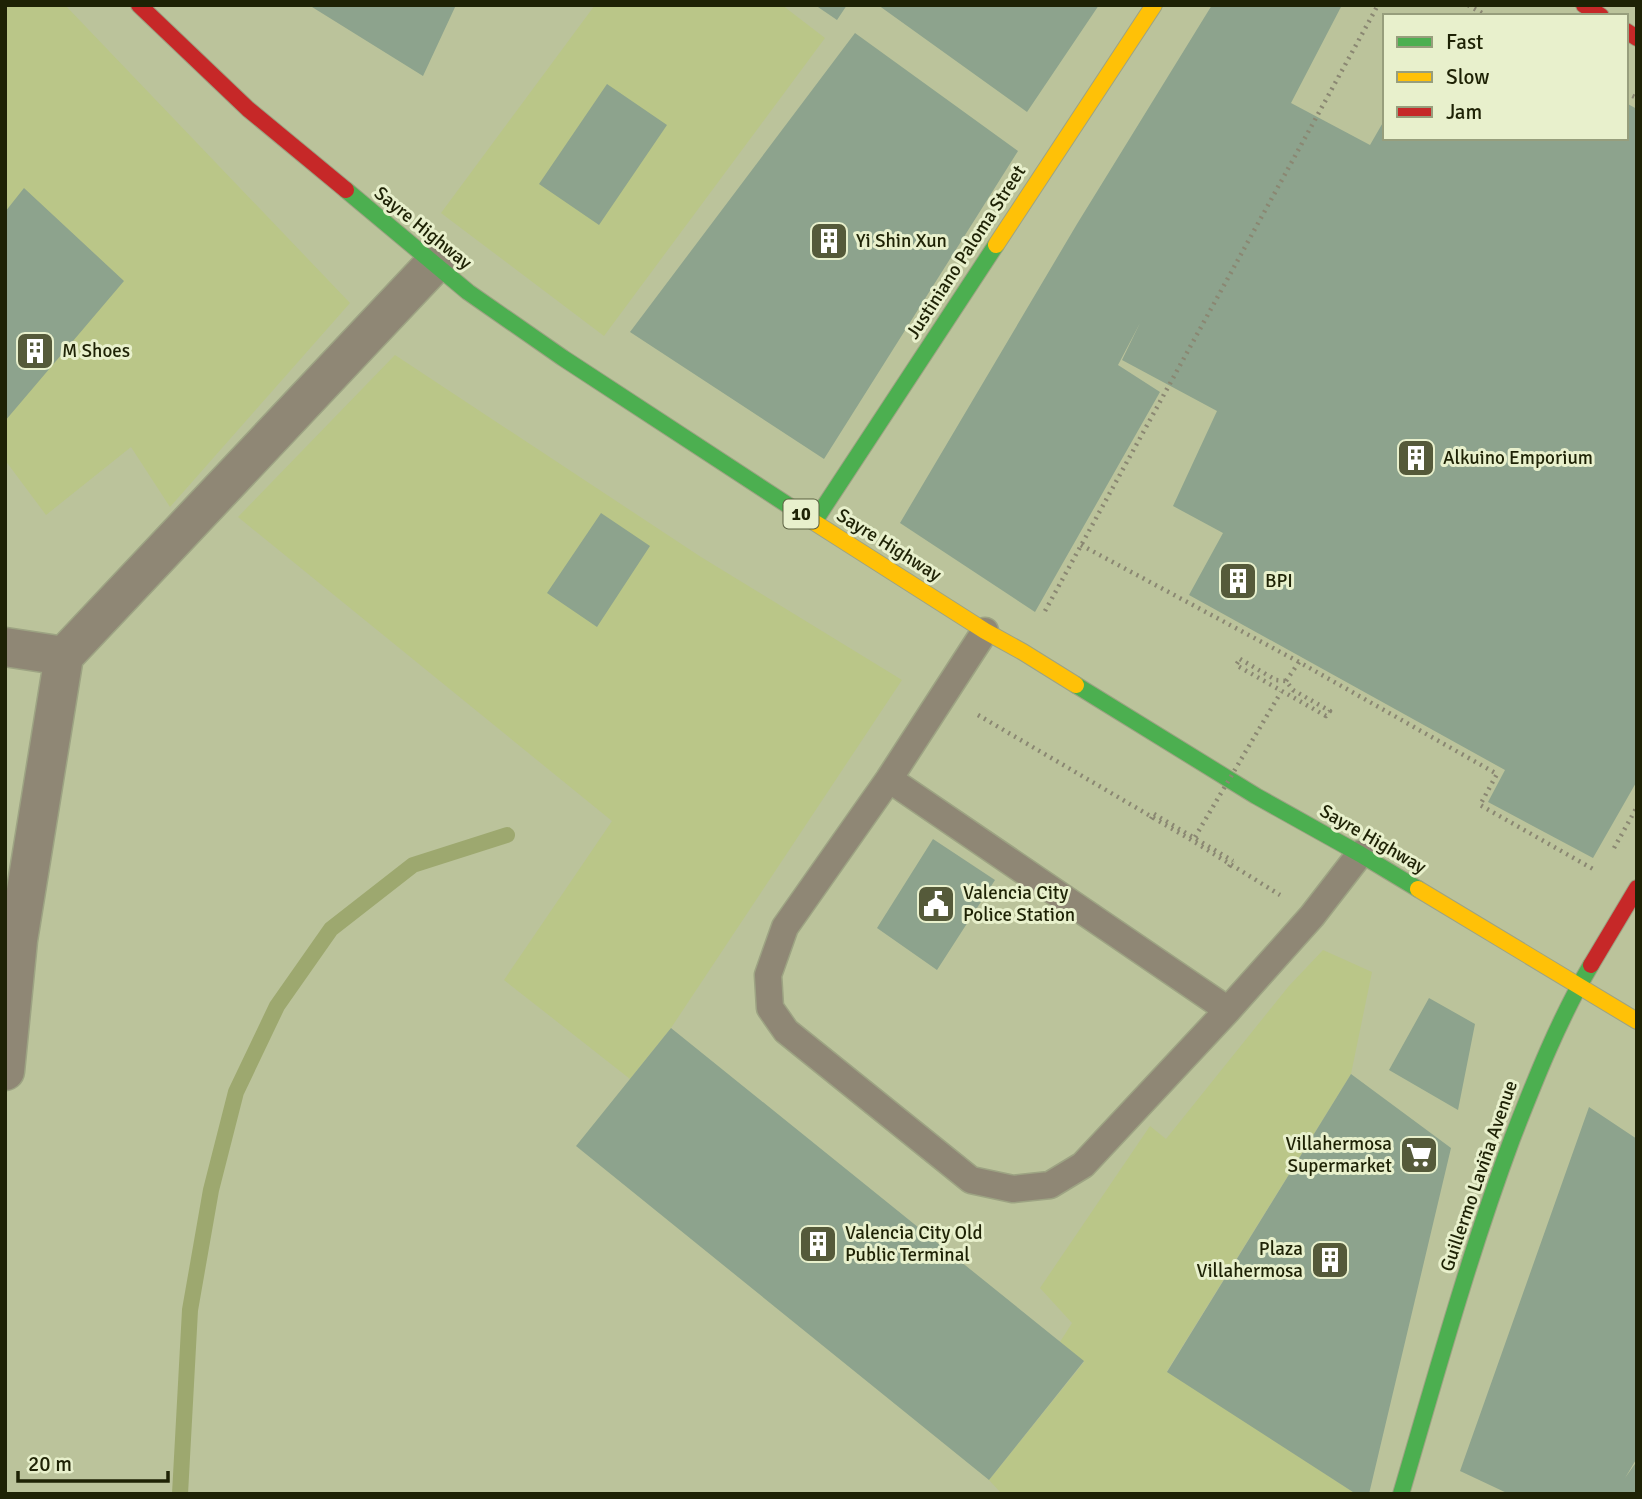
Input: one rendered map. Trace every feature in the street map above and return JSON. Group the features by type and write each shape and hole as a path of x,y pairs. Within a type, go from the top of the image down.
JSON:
{"main road":[{"name":"Sayre Highway","path":"139,5 248,109 433,264 515,326 985,631 1256,796 1360,854 1637,1021"},
{"name":"Justiniano Paloma Street","path":"814,522 1154,5"},
{"name":"Guillermo Laviña Avenue","path":"1401,1494 1490,1199 1533,1084 1579,985 1637,888"}],"street":[{"path":"5,1071 18,940 64,656 433,264"},
{"path":"5,647 64,656"}],"lane":[{"path":"985,631 889,779 785,928 768,975 770,1008 786,1031 971,1180 1013,1189 1050,1185 1083,1165 1312,916 1360,854"},
{"path":"889,779 1228,1010"}],"path":[{"path":"1023,652 1378,5"},
{"path":"1468,5 1484,14"},
{"path":"1081,545 1299,662 1497,775 1480,805 1600,873"},
{"path":"1240,659 1276,680 1286,681 1293,690 1330,711 1326,716 1236,665 1240,659"},
{"path":"1286,681 1299,662"},
{"path":"1194,839 1281,692"},
{"path":"944,695 1233,861 1229,867 1200,849 1194,839"},
{"path":"1612,851 1637,807"},
{"path":"1152,817 1194,839 1312,916"}],"shaded area":[{"path":"5,5 65,5 350,303 170,507 131,447 46,515 5,460"},
{"path":"595,5 782,5 825,38 604,336 441,213"},
{"path":"395,355 701,557 902,680 671,1028 630,1079 504,980 612,821 238,517"},
{"path":"1323,950 1372,972 1351,1074 1167,1371 1356,1494 1002,1494 989,1480 1084,1362 1060,1342 1072,1323 1040,1288 1150,1126 1166,1139 1288,987"}],"building":[{"path":"456,5 423,76 312,7"},
{"path":"815,5 847,5 837,20"},
{"path":"878,5 1099,5 1027,112"},
{"name":"Alkuino Emporium","path":"1212,5 1342,5 1291,103 1370,145 1383,122 1383,140 1628,140 1628,104 1637,109 1637,781 1593,858 1488,802 1505,770 1189,595 1223,533 1173,506 1217,411 1122,360 1140,323 1118,365 1160,392 1035,612 900,523 1077,224"},
{"name":"Yi Shin Xun","path":"855,33 1018,151 824,459 630,332"},
{"path":"607,84 667,125 599,225 539,184"},
{"name":"M Shoes","path":"24,188 124,281 5,421 5,212"},
{"path":"601,513 650,546 597,627 547,593"},
{"name":"Valencia City Police Station","path":"933,839 995,880 937,970 877,928"},
{"path":"1429,998 1475,1024 1458,1110 1389,1070"},
{"name":"Valencia City Old Public Terminal","path":"671,1028 1084,1361 989,1480 576,1146"},
{"name":"Plaza Villahermosa","path":"1351,1074 1451,1148 1369,1494 1356,1494 1167,1372"},
{"path":"1589,1107 1637,1139 1637,1458 1625,1478 1637,1461 1637,1494 1509,1494 1460,1471"}],"waterway":[{"path":"180,1494 190,1310 211,1190 236,1092 277,1006 331,929 413,865 507,835"}],"traffic: fast":[{"path":"346,190 468,292 563,358 806,517"},
{"path":"814,522 996,245"},
{"path":"1076,685 1256,796 1418,889"},
{"path":"1401,1494 1496,1183 1558,1028 1591,965"}],"traffic: slow":[{"path":"996,245 1154,5"},
{"path":"806,517 985,631 1076,685"},
{"path":"1418,889 1637,1021"}],"traffic: jam":[{"path":"139,5 248,109 346,190"},
{"path":"1584,5 1598,14"},
{"path":"1628,32 1637,38"},
{"path":"1591,965 1637,888"}],"place":[{"name":"Yi Shin Xun","path":"829,241"},
{"name":"M Shoes","path":"35,351"},
{"name":"Alkuino Emporium","path":"1416,458"},
{"name":"BPI","path":"1238,581"},
{"name":"Valencia City Police Station","path":"936,904"},
{"name":"Villahermosa Supermarket","path":"1419,1155"},
{"name":"Valencia City Old Public Terminal","path":"818,1244"},
{"name":"Plaza Villahermosa","path":"1330,1260"}]}
